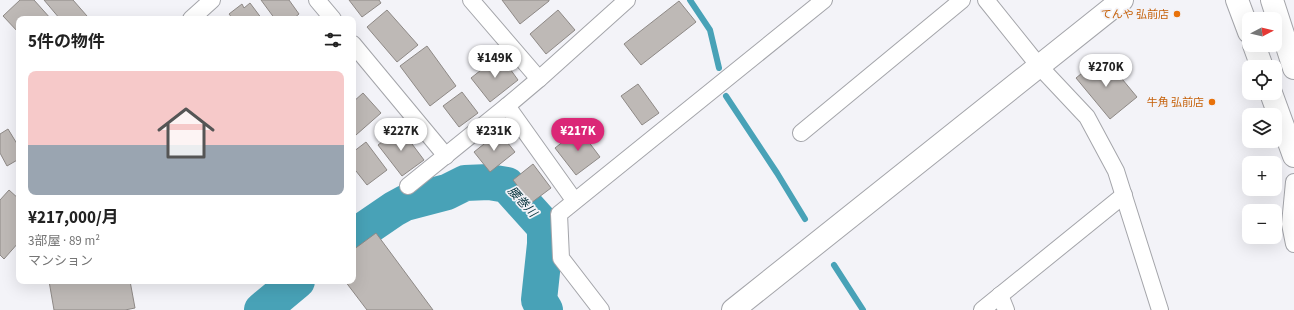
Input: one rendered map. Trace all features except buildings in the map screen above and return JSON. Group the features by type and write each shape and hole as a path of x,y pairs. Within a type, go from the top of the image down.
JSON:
{"street":[{"path":"194,16 212,0"},
{"path":"317,0 330,16"},
{"path":"471,0 539,79"},
{"path":"408,186 539,79 627,0"},
{"path":"601,310 561,258 559,214 574,200 824,0"},
{"path":"801,133 962,0"},
{"path":"986,0 1039,66 1087,117 1116,171 1160,310"},
{"path":"733,310 1122,0"},
{"path":"1237,0 1242,13"},
{"path":"1272,0 1294,68"},
{"path":"356,54 446,156"},
{"path":"1274,100 1294,156"},
{"path":"507,106 574,200"},
{"path":"1294,182 1290,224 1294,244"},
{"path":"982,310 1124,195"},
{"path":"1000,295 1006,310"}],"waterway":[{"path":"690,0 710,30 719,68"},
{"path":"726,96 777,173 805,219"},
{"name":"腰巻川","path":"356,235 405,203 447,192 465,183 489,182 507,185 543,225 545,232 545,244 539,300 545,310"},
{"path":"834,265 863,310"},
{"name":"腰巻川","path":"262,310 293,284"}],"place":[{"name":"てんや 弘前店","path":"1177,14"},
{"name":"牛角 弘前店","path":"1212,102"}]}
